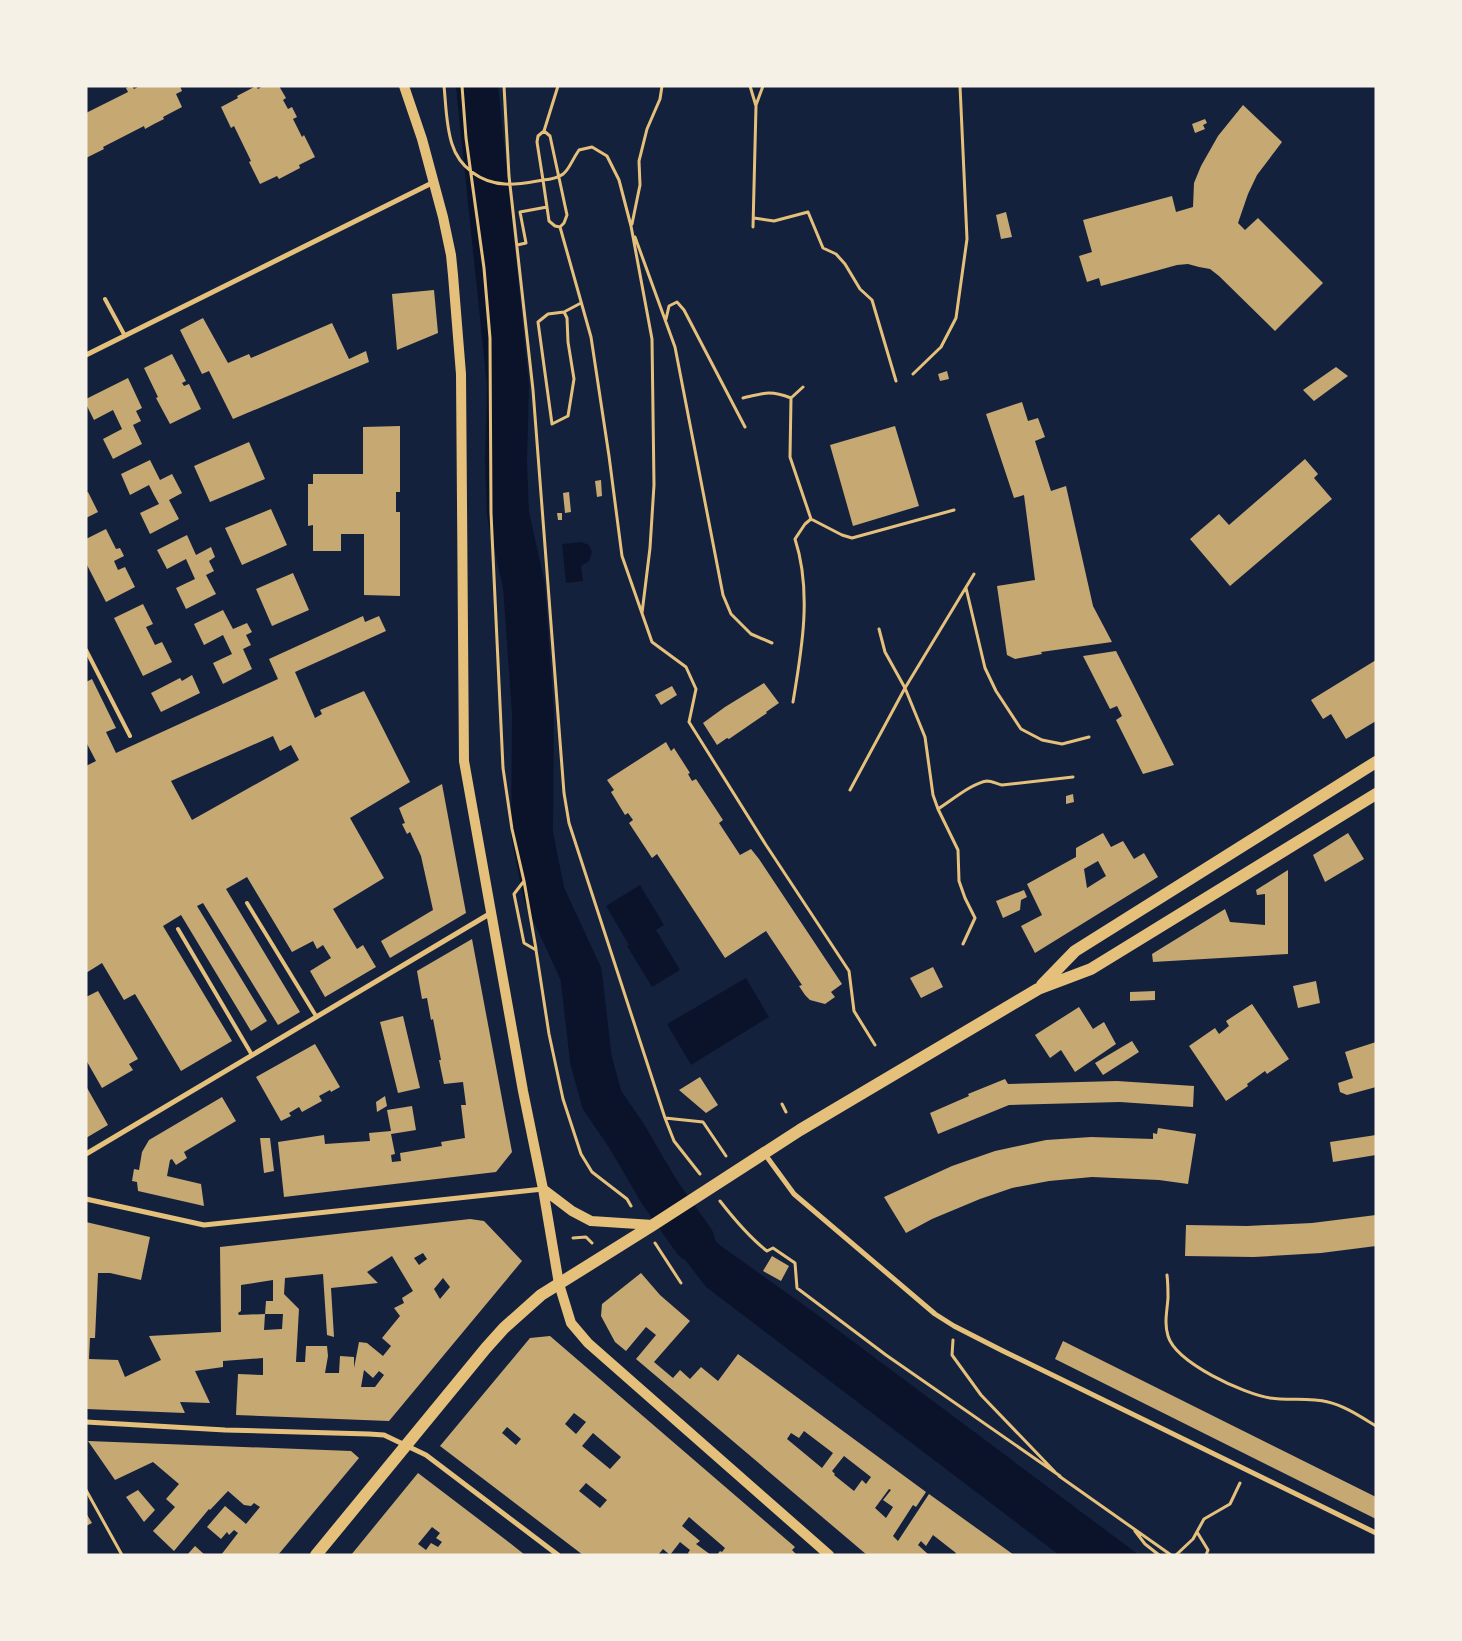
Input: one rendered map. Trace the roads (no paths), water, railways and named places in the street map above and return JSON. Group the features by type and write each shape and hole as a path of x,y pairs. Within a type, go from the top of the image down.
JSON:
{"main road":[{"path":"404,86 434,182 451,255 459,347 464,761 522,1091 543,1189 559,1284 571,1323 588,1343 829,1555"},
{"path":"1038,989 1075,951 1376,762"},
{"path":"316,1555 504,1328 541,1296 606,1254 652,1231 724,1179 824,1115 1038,989 1091,969 1376,794"},
{"path":"543,1189 572,1211 590,1221 652,1231"}],"street":[{"path":"86,355 434,182"},
{"path":"86,1154 491,913"},
{"path":"764,1153 794,1194 935,1314 954,1326 1376,1533"},
{"path":"86,1199 204,1225 543,1189"},
{"path":"86,1422 224,1430 384,1435 426,1455 558,1555"}],"lane":[{"path":"106,299 125,336"},
{"path":"86,650 130,736"},
{"path":"247,903 316,1016"},
{"path":"178,929 252,1055"}],"water":[{"path":"581,542 589,545 592,552 589,561 581,566 583,581 566,583 562,544"},
{"path":"640,885 664,925 656,930 680,970 652,987 606,906"},
{"path":"746,978 769,1017 691,1065 667,1024"},
{"path":"669,1187 705,1231 721,1246 815,1313 1139,1555 1059,1555 706,1287 683,1257 651,1199"}],"waterway":[{"path":"477,86 508,385 506,461 508,514 524,586 533,714 532,834 544,894 581,974 591,1060 602,1100 626,1135 660,1193 694,1241"}]}
